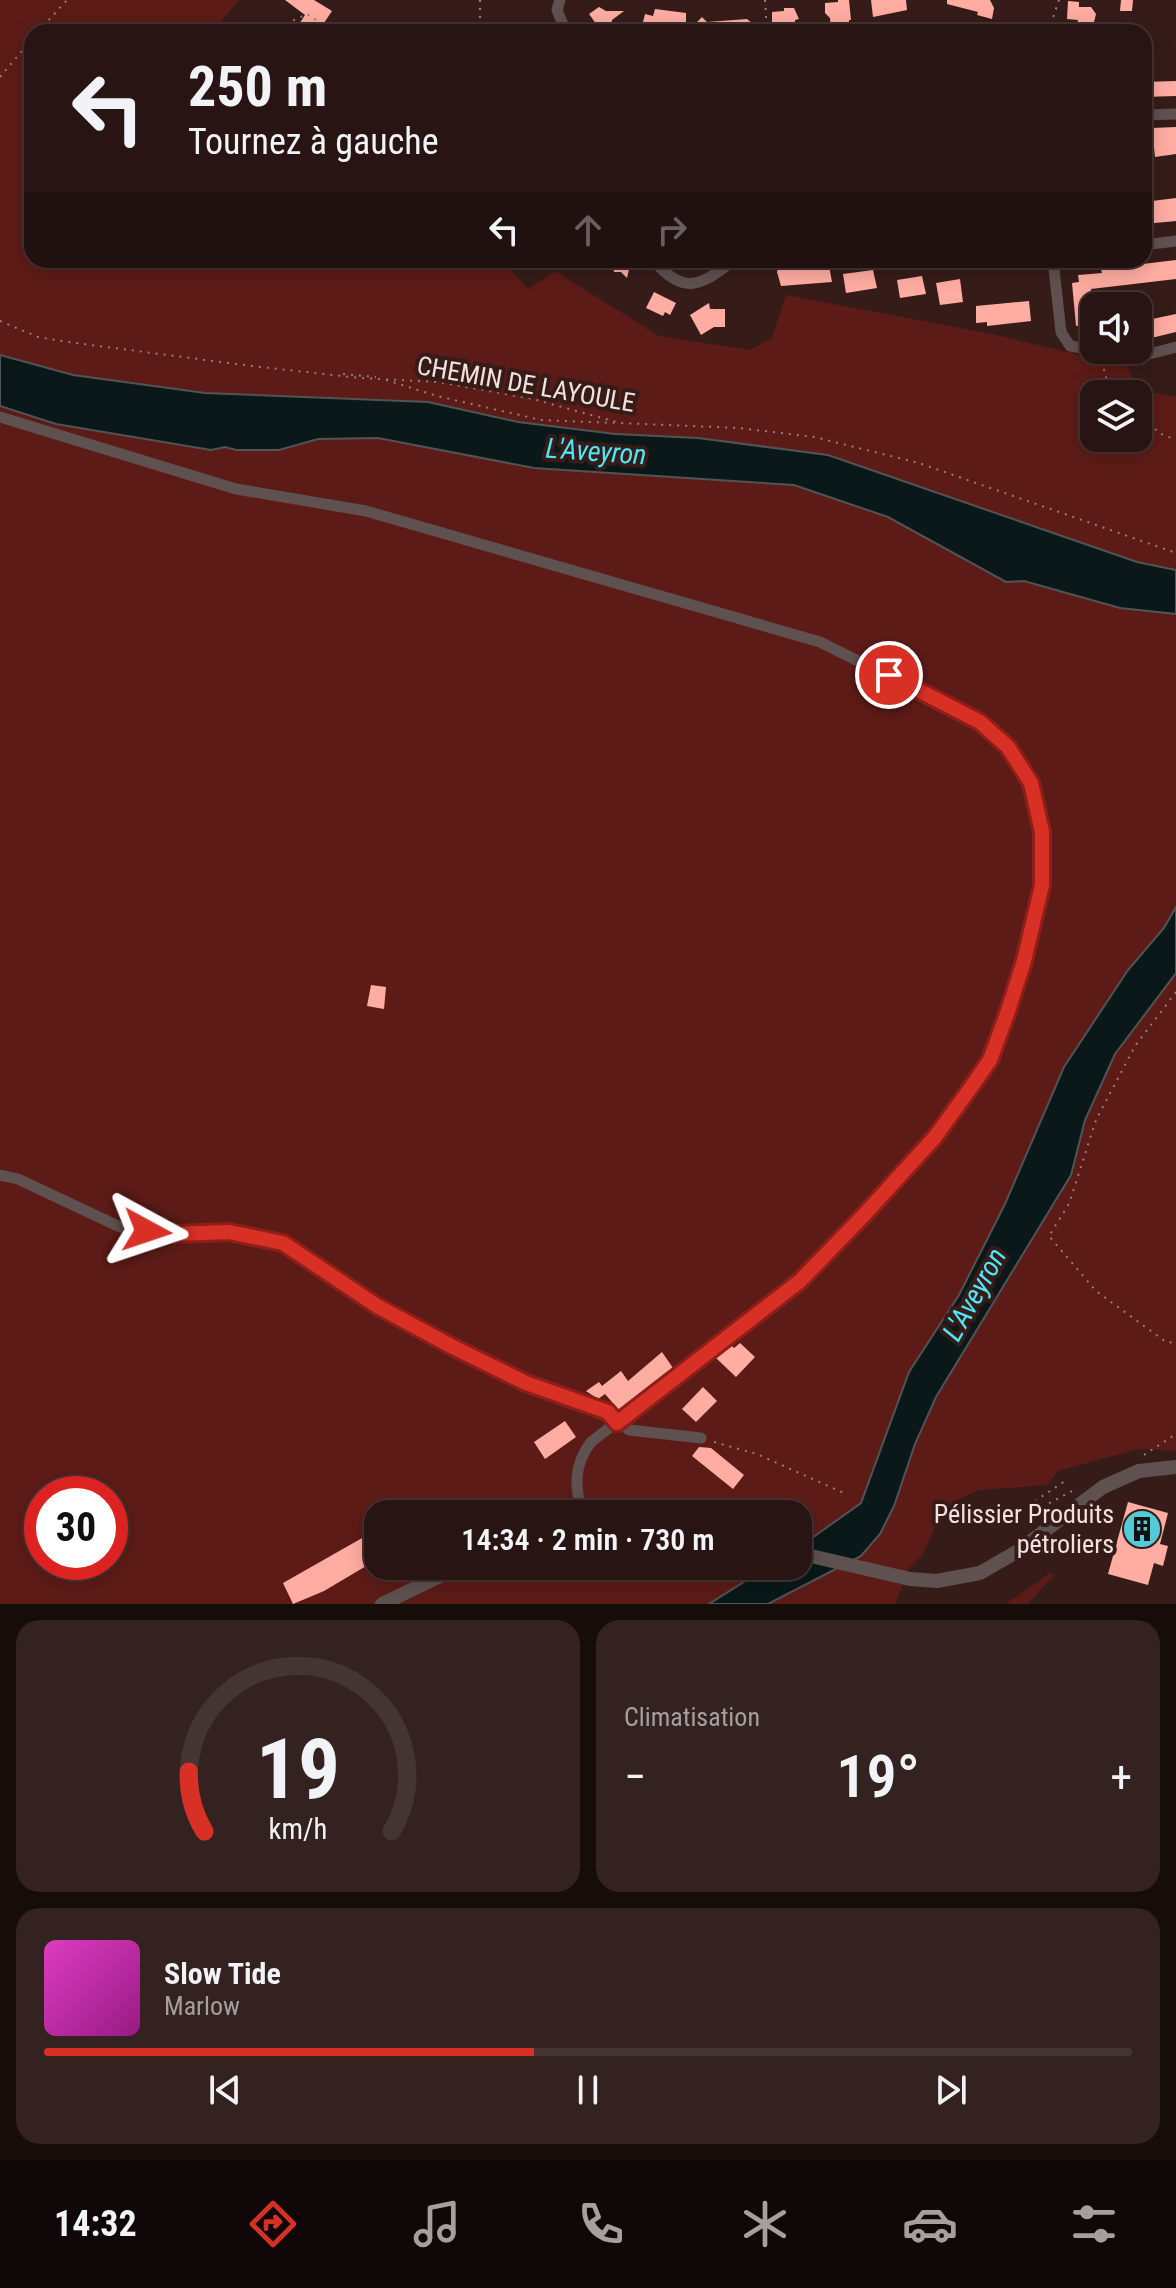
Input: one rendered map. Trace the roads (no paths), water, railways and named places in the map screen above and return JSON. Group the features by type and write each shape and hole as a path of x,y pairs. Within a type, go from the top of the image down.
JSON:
{"street":[{"path":"560,0 557,10 563,24"},
{"path":"1152,115 1176,114"},
{"path":"1152,244 1176,241"},
{"path":"661,268 672,280 694,284 718,275 725,268"},
{"path":"1054,268 1061,332 1070,346 1080,348"},
{"path":"1152,353 1176,347"},
{"path":"0,417 236,489 366,511 820,642 980,722 1008,747 1031,783 1042,832 1042,885 1017,986 990,1060 935,1137 800,1281 591,1442 577,1468 575,1483 579,1500"},
{"path":"0,1175 18,1179 120,1227 175,1234 229,1232 283,1243 377,1306 526,1383 608,1412 617,1423 629,1430 701,1438"},
{"path":"812,1556 887,1575 937,1581 980,1573 1018,1551 1103,1487 1139,1471 1176,1467"},
{"path":"382,1604 432,1580"}],"water":[{"name":"L'Aveyron","path":"0,355 73,375 205,393 428,402 518,422 615,434 698,438 828,455 1137,562 1176,570 1176,614 1120,608 1024,581 1006,582 888,517 794,485 534,468 378,438 318,439 279,450 225,447 211,450 56,424 0,406"},
{"name":"L'Aveyron","path":"1176,907 1176,973 1115,1054 1085,1120 1071,1175 936,1397 880,1534 861,1556 768,1604 709,1604 747,1580 812,1580 812,1538 861,1503 909,1372 959,1295 1005,1204 1064,1067 1128,970 1164,928"}],"place":[{"name":"Pélissier Produits pétroliers","path":"1142,1529"}]}
